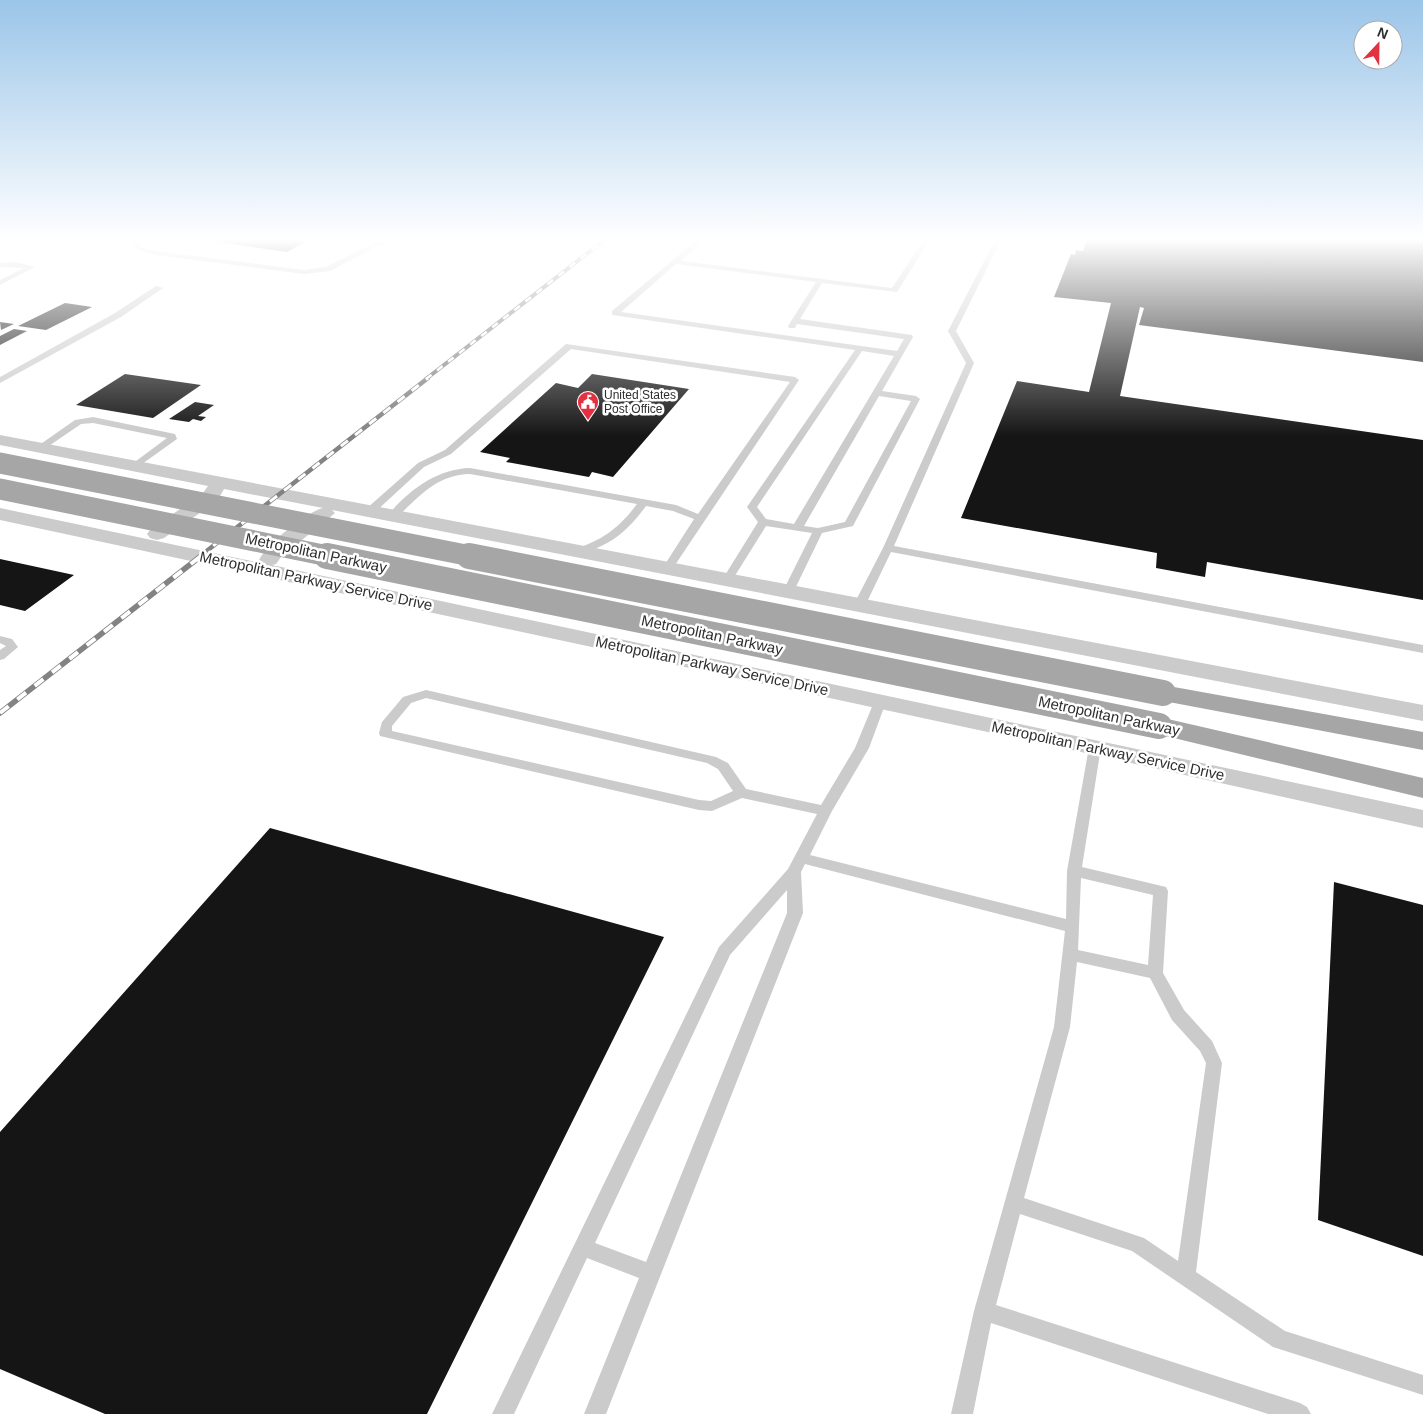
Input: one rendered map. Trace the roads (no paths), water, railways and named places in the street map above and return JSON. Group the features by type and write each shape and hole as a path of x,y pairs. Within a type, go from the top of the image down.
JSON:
{"main road":[{"name":"Metropolitan Parkway","path":"0,463 1163,693 1423,741"},
{"name":"Metropolitan Parkway","path":"0,489 1159,726 1423,788"}],"street":[{"path":"0,440 1423,713"},
{"path":"129,542 145,539 163,532 210,497 216,488 212,481"},
{"path":"269,571 266,565 272,554 316,518 330,511 348,507"},
{"name":"Metropolitan Parkway Service Drive","path":"0,514 1095,747 1423,819"}],"lane":[{"path":"0,380 135,304"},
{"path":"626,304 615,313 899,354"},
{"path":"783,338 806,304"},
{"path":"859,606 888,548 970,363 952,330 965,304"},
{"path":"796,321 909,337 797,528"},
{"path":"370,510 422,465 448,452 569,346 795,380 667,569"},
{"path":"860,348 752,507 763,522 818,531 849,524 916,399 876,393"},
{"path":"40,448 78,422 85,420 172,436 172,439 135,466"},
{"path":"435,458 448,472"},
{"path":"394,515 436,477 448,472 470,471 676,508 700,518"},
{"path":"578,552 608,541 628,523 644,502"},
{"path":"727,580 763,522"},
{"path":"788,592 818,531"},
{"path":"888,548 1423,649"},
{"path":"0,639 8,641 12,647 0,656"},
{"path":"741,793 723,766 711,760 426,694 407,700 386,726 385,733 400,737 699,805 712,806 741,793 825,811"},
{"path":"503,1414 724,951 797,865 825,811 862,748 880,702"},
{"path":"962,1414 984,1310 1062,1027 1073,927 1074,871 1095,747"},
{"path":"797,865 1073,927"},
{"path":"595,1414 795,913 797,865"},
{"path":"1074,871 1161,891 1155,973 1178,1015 1206,1046 1214,1063 1186,1276"},
{"path":"1070,954 1155,973"},
{"path":"1013,1203 1137,1244 1280,1340 1423,1385"},
{"path":"582,1247 651,1273"},
{"path":"984,1310 1300,1414"}],"railway":[{"path":"426,379 522,304"},
{"path":"199,557 428,378"},
{"path":"0,713 201,556"}],"place":[{"name":"United States Post Office","path":"588,421"}]}
